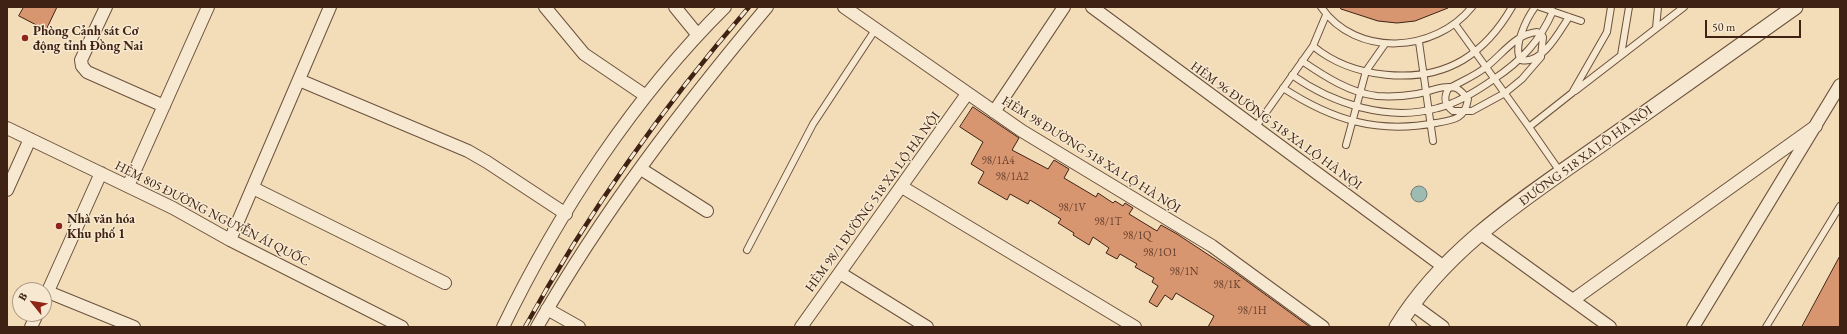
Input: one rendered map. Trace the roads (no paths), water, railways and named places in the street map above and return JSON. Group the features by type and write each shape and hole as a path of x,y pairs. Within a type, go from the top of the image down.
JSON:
{"street":[{"path":"106,7 81,60 82,66 87,72 164,106"},
{"path":"128,186 182,62 208,7"},
{"path":"230,240 330,7"},
{"path":"544,7 584,54 646,96"},
{"path":"675,7 698,34"},
{"path":"503,327 520,294 585,182 646,96 679,54 724,7"},
{"path":"537,327 598,230 641,169 713,72 768,7"},
{"name":"HẺM 98 ĐƯỜNG 518 XA LỘ HÀ NỘI","path":"844,7 967,94 1042,144 1203,241 1324,327"},
{"path":"994,112 1064,7"},
{"name":"HẺM 96 ĐƯỜNG 518 XA LỘ HÀ NỘI","path":"1092,7 1444,267"},
{"name":"ĐƯỜNG 518 XA LỘ HÀ NỘI","path":"1403,325 1413,305 1444,267 1463,247 1560,173 1795,7"},
{"path":"299,80 468,151 566,214"},
{"path":"1693,327 1840,85"},
{"name":"HẺM 98/1 ĐƯỜNG 518 XA LỘ HÀ NỘI","path":"801,327 967,94"},
{"path":"1573,300 1816,126"},
{"name":"HẺM 805 ĐƯỜNG NGUYỄN ÁI QUỐC","path":"7,128 128,186 230,240 402,327"},
{"path":"7,190 30,139"},
{"path":"641,169 707,211"},
{"path":"52,282 100,173"},
{"path":"902,187 1135,327"},
{"path":"253,188 445,283"},
{"path":"1480,234 1610,327"},
{"path":"840,273 927,327"},
{"path":"52,298 134,327"},
{"path":"1413,305 1443,327"},
{"path":"547,309 579,327"}],"lane":[{"path":"1321,7 1326,15 1350,32 1363,39 1385,44 1419,42 1438,35 1455,24 1472,7"},
{"path":"1313,46 1330,58 1366,71 1391,76 1423,73 1448,67 1463,60 1490,39 1503,23 1512,7"},
{"path":"1520,60 1517,49 1528,16 1534,7"},
{"path":"1540,7 1581,21"},
{"path":"1572,93 1607,32 1611,7"},
{"path":"1621,55 1629,7"},
{"path":"1656,28 1658,7"},
{"path":"1529,127 1681,8"},
{"path":"1292,75 1336,100 1356,106 1410,113 1429,110 1446,105 1466,96 1494,79 1520,60 1541,34 1553,12"},
{"path":"1255,128 1313,46 1326,15"},
{"path":"1520,60 1530,60 1549,47 1569,17"},
{"path":"1455,24 1560,173"},
{"path":"747,250 813,124 875,30"},
{"path":"1537,32 1541,34 1543,43 1541,57 1522,79 1505,93 1472,112 1453,111 1446,105 1446,93 1451,88 1486,67 1505,49 1520,38 1530,33 1537,32"},
{"path":"1419,42 1434,141"},
{"path":"1346,145 1366,71 1385,44"},
{"path":"1283,88 1309,105 1352,121 1384,128 1420,126 1452,120 1464,112 1467,108 1468,98 1462,92 1451,88 1447,87 1426,92 1377,96 1360,92 1331,79 1302,61"},
{"path":"1766,327 1840,206"}],"water":[{"path":"1416,186 1422,186 1427,191 1425,200 1422,202 1416,202 1411,197 1411,191"}],"railway":[{"path":"525,327 601,201 657,121 749,7"}],"place":[{"name":"Phòng Cảnh sát Cơ động tỉnh Đồng Nai","path":"25,38"},
{"name":"Nhà văn hóa Khu phố 1","path":"59,226"}]}
